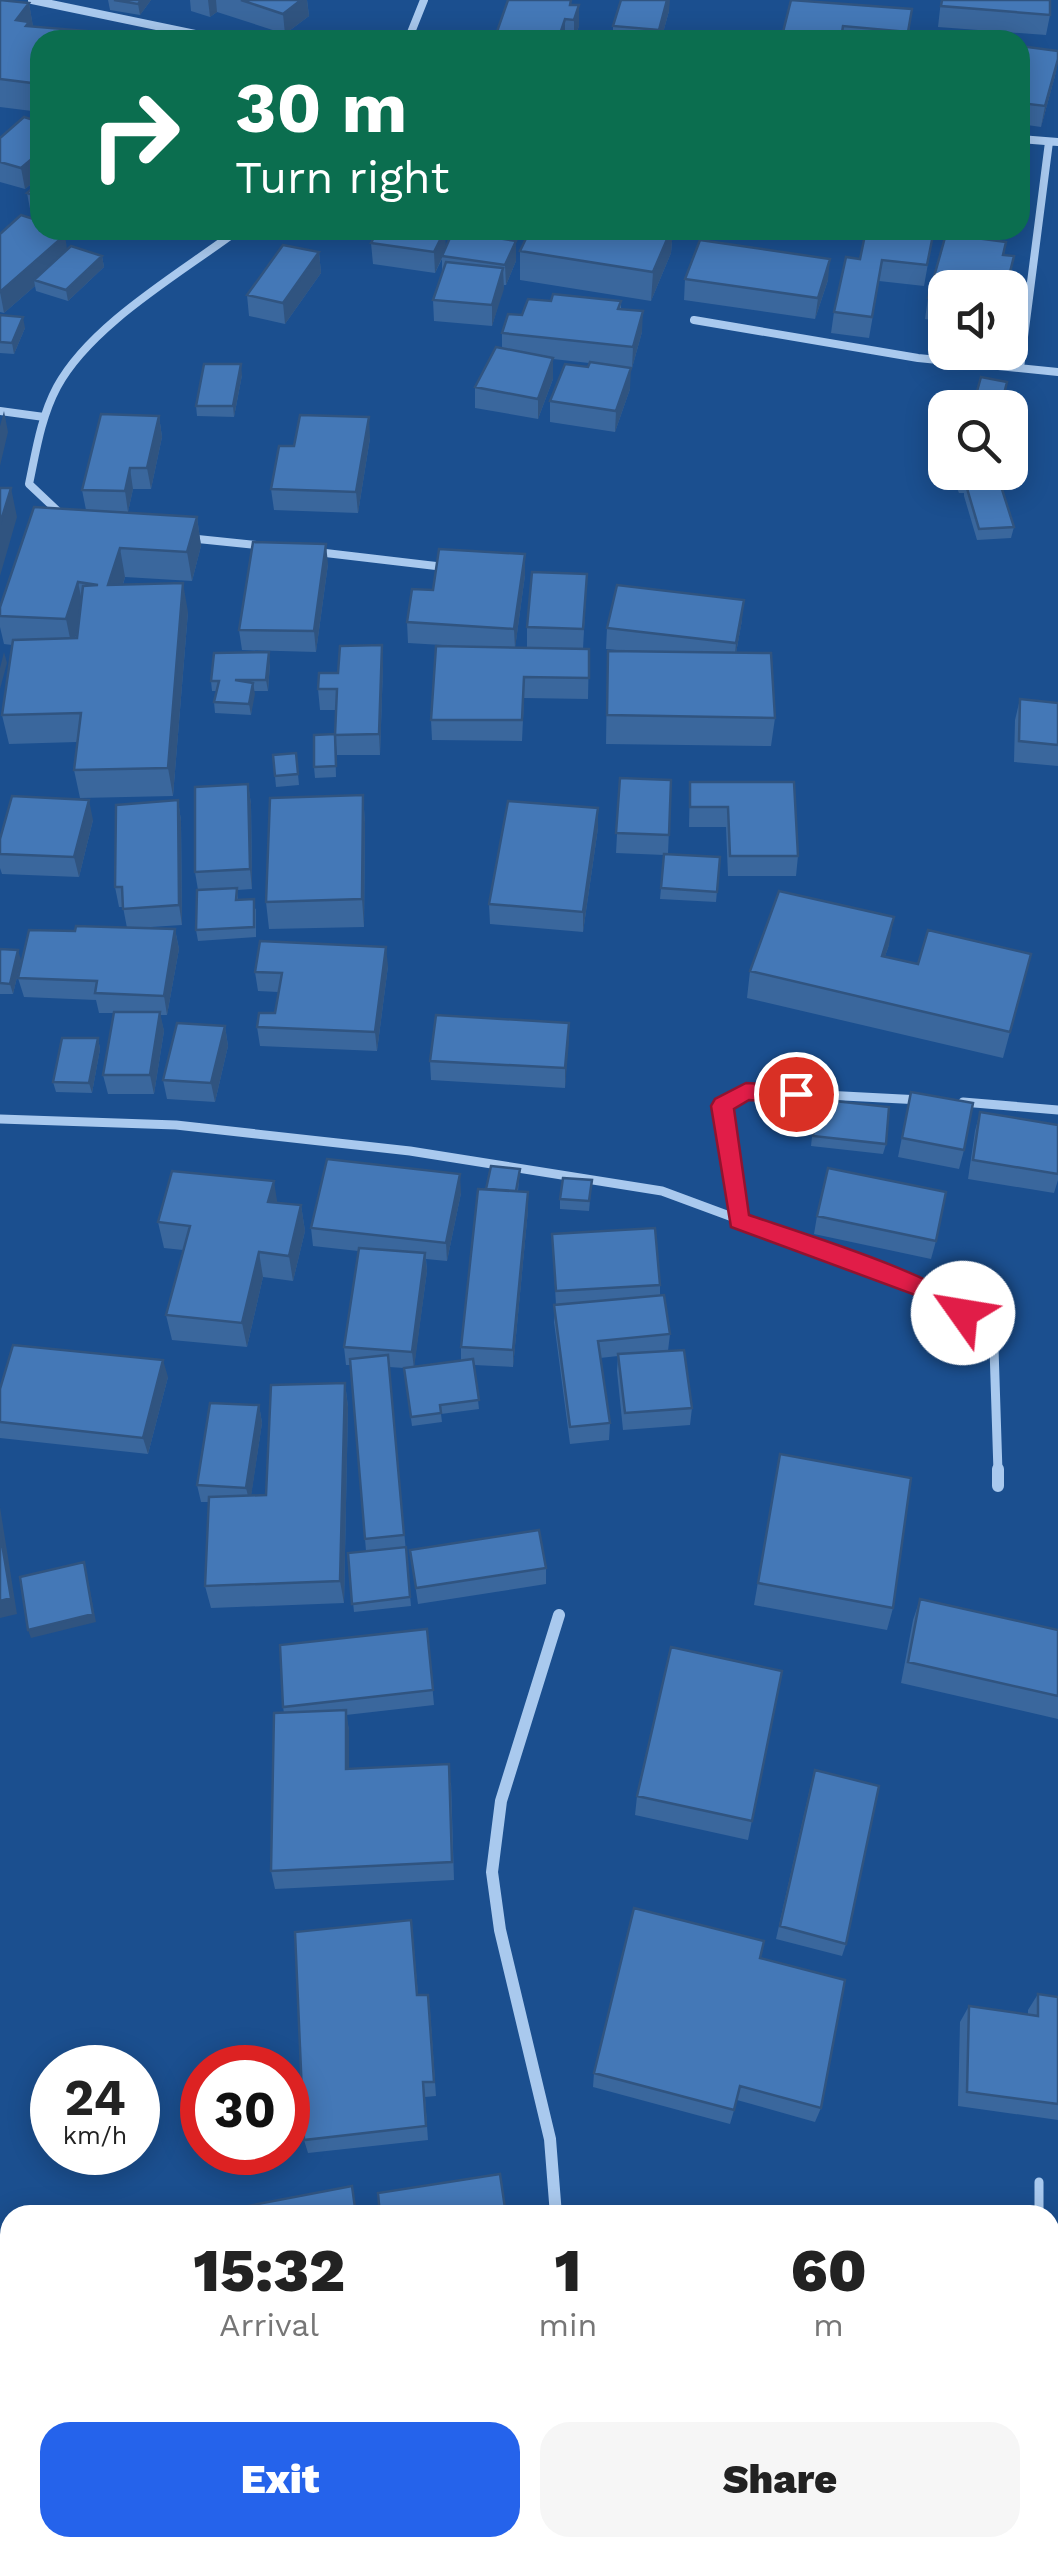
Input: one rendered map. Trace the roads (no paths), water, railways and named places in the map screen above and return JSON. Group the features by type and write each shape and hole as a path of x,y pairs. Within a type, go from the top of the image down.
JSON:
{"street":[{"path":"32,0 176,30"},
{"path":"412,30 424,0"},
{"path":"1028,313 1053,142"},
{"path":"80,522 64,516 28,484 44,417 66,373 112,327 225,240"},
{"path":"694,320 811,342 928,357"},
{"path":"1028,369 1058,372"},
{"path":"0,411 44,417"},
{"path":"172,536 285,549"},
{"path":"304,551 436,566"},
{"path":"739,1220 722,1106 732,1098 746,1091 928,1100"},
{"path":"946,1101 1058,1110"},
{"path":"0,1119 176,1126 410,1151 662,1191 929,1290 963,1313 994,1348 998,1486"},
{"path":"555,2205 550,2139 500,1930 492,1872 501,1801 559,1615"}],"lane":[{"path":"1039,2182 1040,2205"}]}
